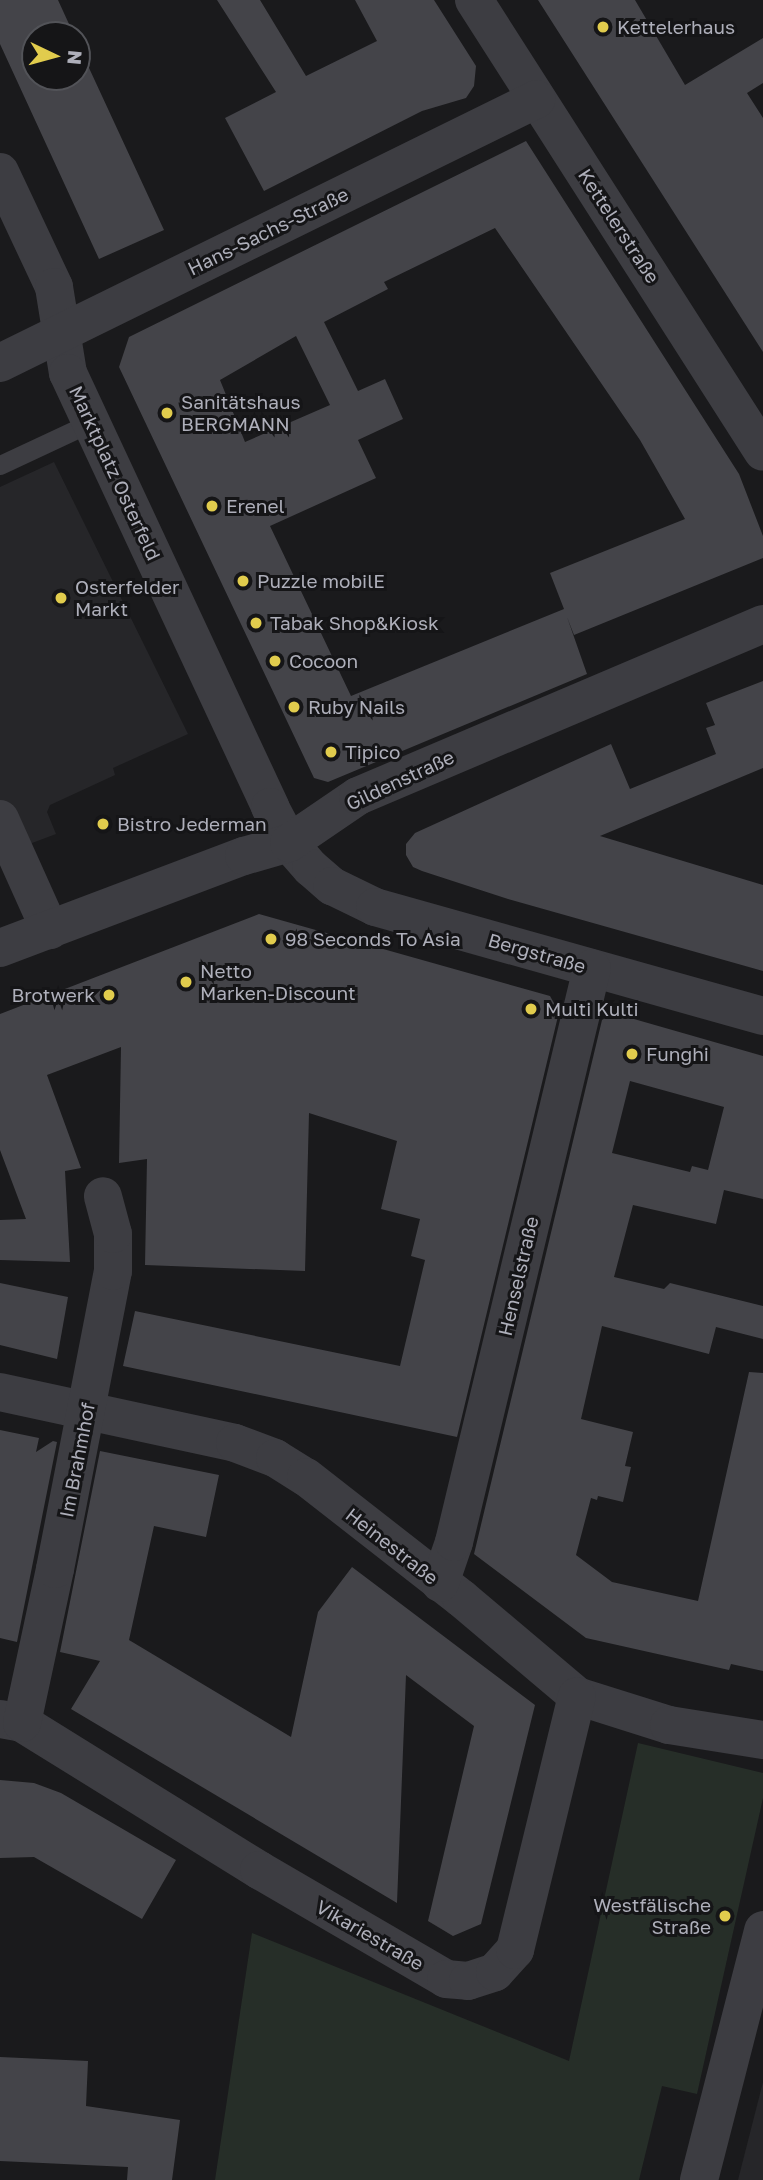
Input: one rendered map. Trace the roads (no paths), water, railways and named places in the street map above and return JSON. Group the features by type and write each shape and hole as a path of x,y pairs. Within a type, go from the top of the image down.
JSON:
{"street":[{"name":"Kettelerstraße","path":"474,0 763,452"},
{"name":"Hans-Sachs-Straße","path":"0,363 537,99"},
{"name":"Marktplatz Osterfeld","path":"0,172 54,287 68,373 289,843"},
{"name":"Gildenstraße","path":"0,948 244,856 289,843 358,796 763,624"},
{"path":"0,819 50,930"},
{"name":"Bergstraße","path":"289,843 332,886 375,907 763,1016"},
{"name":"Henselstraße","path":"440,1583 454,1542 592,968"},
{"name":"Im Brahmhof","path":"11,1721 87,1410 113,1270 113,1234 103,1196"},
{"name":"Heinestraße","path":"0,1392 235,1443 275,1458 306,1477 577,1696 669,1725 763,1740"},
{"name":"Vikariestraße","path":"11,1721 446,1979 468,1980 495,1972 515,1950 577,1696"},
{"path":"699,2180 763,1930"}],"lane":[{"path":"0,465 92,422"}],"place":[{"name":"Kettelerhaus","path":"603,27"},
{"name":"Sanitätshaus BERGMANN","path":"167,413"},
{"name":"Erenel","path":"212,506"},
{"name":"Puzzle mobilE","path":"243,581"},
{"name":"Osterfelder Markt","path":"61,598"},
{"name":"Tabak Shop&Kiosk","path":"256,623"},
{"name":"Cocoon","path":"275,661"},
{"name":"Ruby Nails","path":"294,707"},
{"name":"Tipico","path":"331,752"},
{"name":"Bistro Jederman","path":"103,824"},
{"name":"98 Seconds To Asia","path":"271,939"},
{"name":"Netto Marken-Discount","path":"186,982"},
{"name":"Brotwerk","path":"109,995"},
{"name":"Multi Kulti","path":"531,1009"},
{"name":"Funghi","path":"632,1054"},
{"name":"Westfälische Straße","path":"725,1916"}]}
